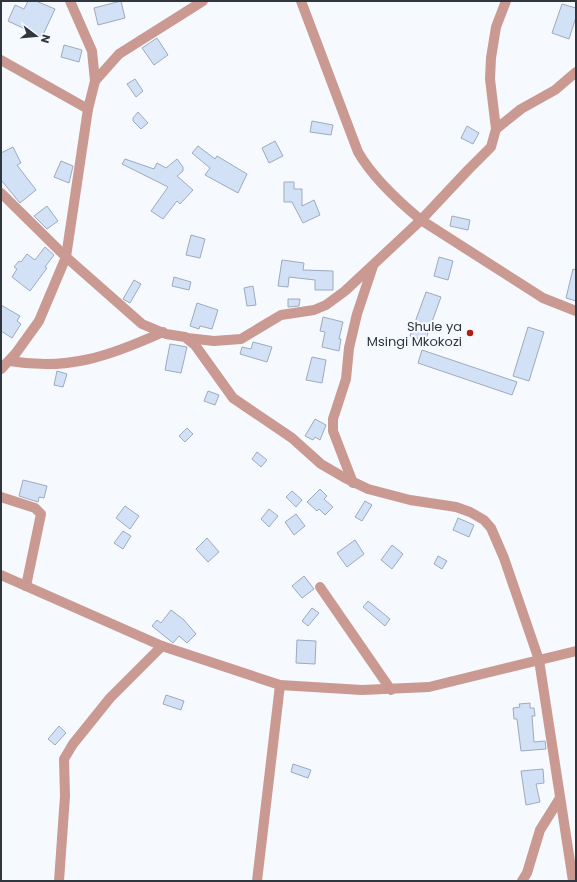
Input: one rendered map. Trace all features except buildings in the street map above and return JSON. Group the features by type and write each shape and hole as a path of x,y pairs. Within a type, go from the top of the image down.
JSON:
{"street":[{"path":"1,369 10,361 39,321 66,257 88,109 95,81 92,51 70,1"},
{"path":"95,81 119,54 204,1"},
{"path":"301,1 358,152 369,169 407,208 421,220 543,298 576,311"},
{"path":"1,193 66,257 142,324 162,332 187,338 214,341 241,339 281,315 319,309 345,291 421,220 491,147 496,130 490,79 491,58 496,27 506,1"},
{"path":"1,60 88,109"},
{"path":"496,130 521,109 555,90 576,72"},
{"path":"353,483 332,425 334,411 346,379 349,348 357,314 374,264"},
{"path":"10,361 50,365 72,363 118,351 162,332"},
{"path":"187,338 195,345 233,398 292,438 321,464 353,483 368,489 410,500 470,512 484,520 491,528 496,538 539,660 573,881"},
{"path":"1,497 35,508 40,514 26,586"},
{"path":"1,575 162,646 280,684 362,690 391,690 429,687 576,651"},
{"path":"320,587 391,690"},
{"path":"58,881 65,796 64,766 66,754 110,698 162,646"},
{"path":"257,881 280,684"},
{"path":"522,881 528,873 540,830 560,798"}],"place":[{"name":"Shule ya Msingi Mkokozi","path":"470,333"}]}
